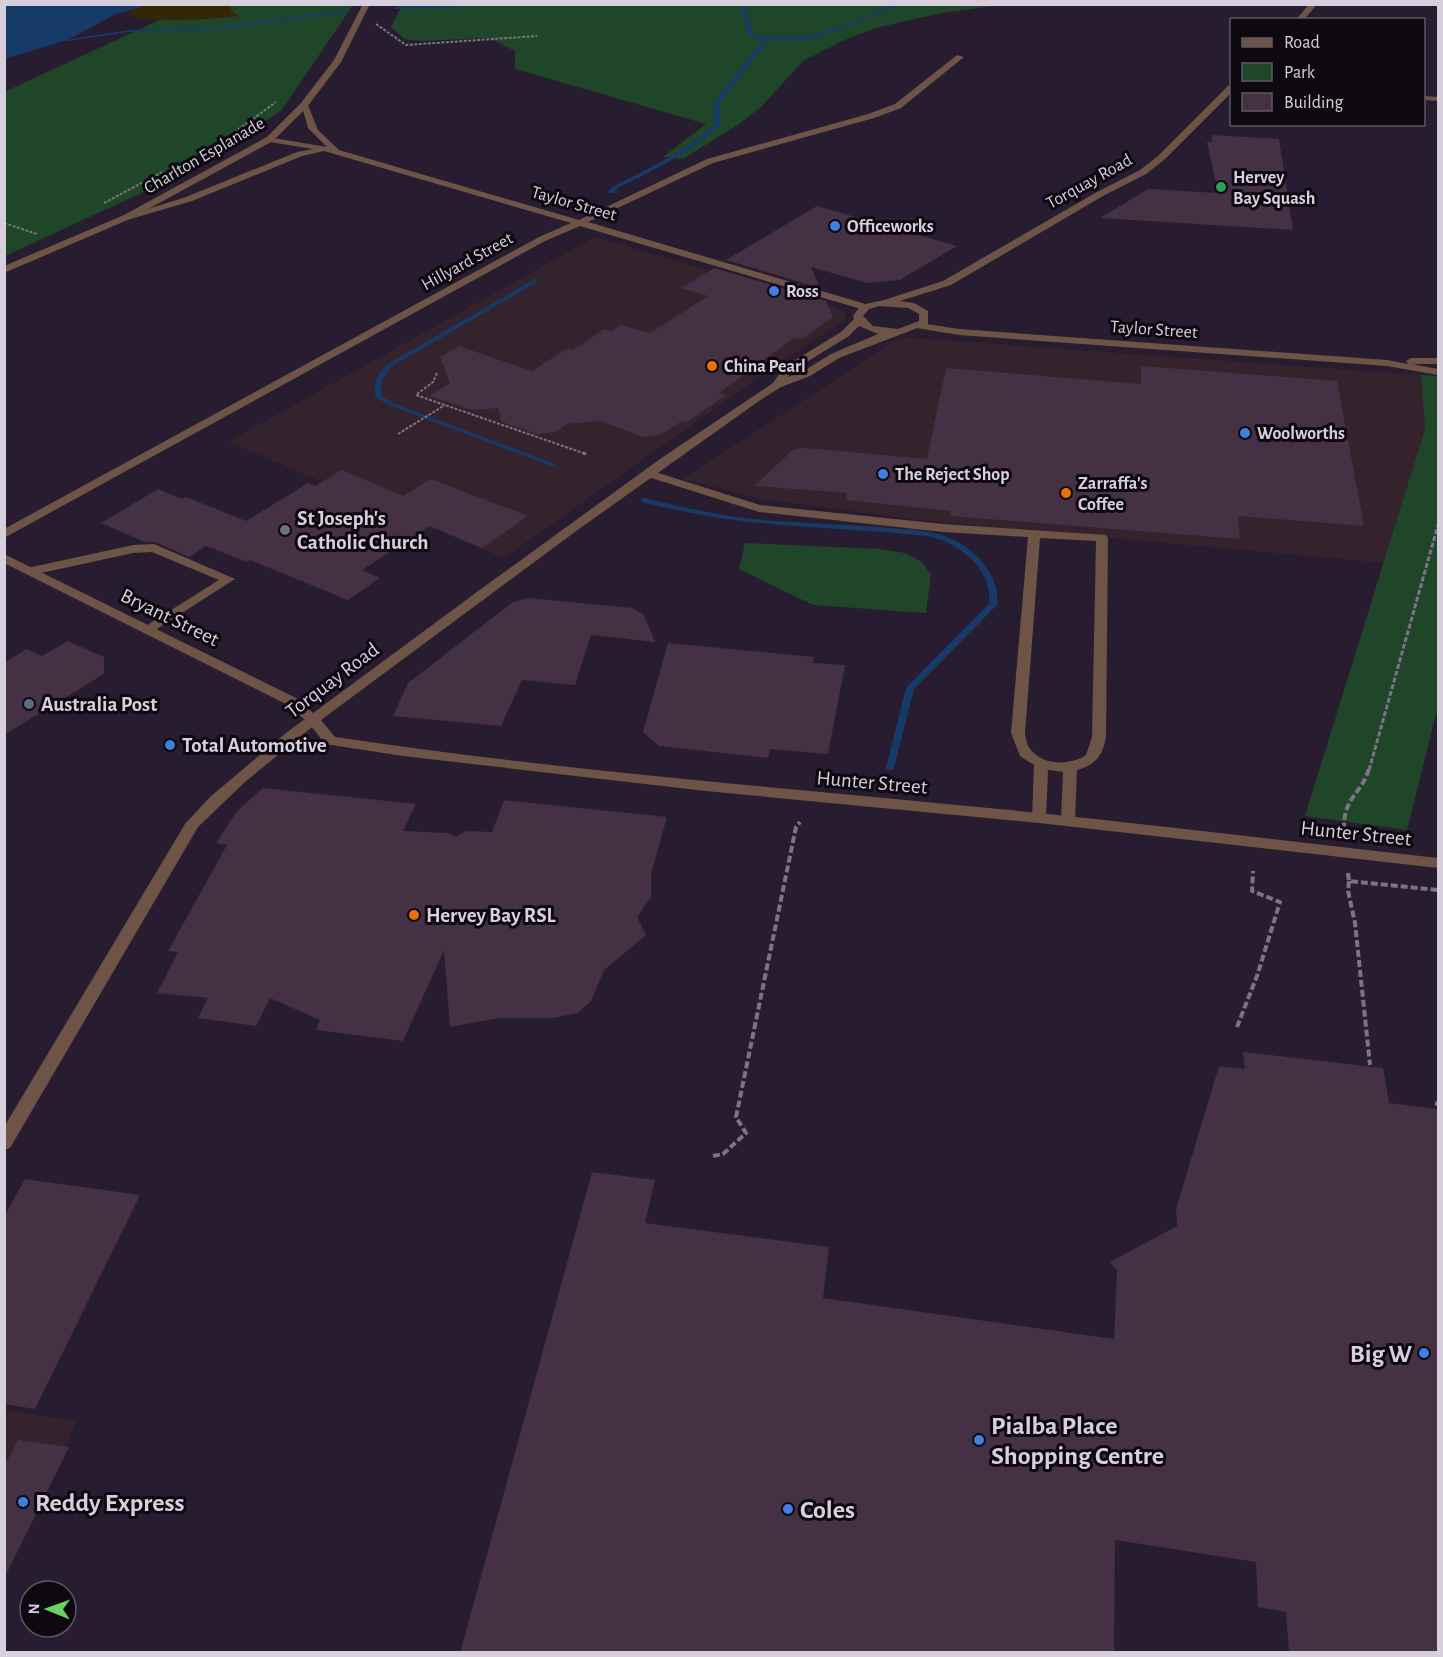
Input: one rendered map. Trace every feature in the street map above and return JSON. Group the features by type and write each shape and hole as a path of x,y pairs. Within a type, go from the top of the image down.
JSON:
{"street":[{"name":"Charlton Esplanade","path":"4,270 127,217 270,139 304,105 338,60 367,4"},
{"path":"1301,18 1314,4"},
{"name":"Hillyard Street","path":"4,534 539,240 710,161 871,116 898,105 960,57"},
{"name":"Torquay Road","path":"865,307 947,283 1100,194 1143,172 1161,158 1230,89"},
{"path":"304,105 311,117 311,125 319,136 339,152"},
{"name":"Taylor Street","path":"270,139 339,152 865,307"},
{"path":"127,217 195,196 300,154 326,149"},
{"name":"Torquay Road","path":"928,305 947,283"},
{"path":"888,302 928,305 924,322 920,326"},
{"path":"865,307 858,316 860,321 879,331 898,332"},
{"name":"Torquay Road","path":"777,385 788,369 845,334 860,321"},
{"name":"Taylor Street","path":"920,326 959,332 1387,363 1438,372"},
{"name":"Torquay Road","path":"4,1143 192,824 222,792 475,599 777,385 806,374 835,356 866,343 920,326"},
{"name":"Taylor Street","path":"1387,363 1438,361"},
{"path":"649,474 759,507 943,528 1102,538 1099,737 1096,753 1085,763 1070,767 1041,764 1028,756 1020,745 1018,733 1034,534"},
{"path":"32,571 133,549 154,548 229,579 149,630"},
{"name":"Bryant Street","path":"4,558 291,702 314,720"},
{"name":"Hunter Street","path":"314,720 330,741 339,744 769,793 1068,821 1438,863"},
{"path":"1039,818 1041,764"},
{"path":"1068,821 1070,767"}],"path":[{"path":"376,24 406,45 537,36"},
{"path":"225,139 281,98"},
{"path":"97,207 167,170"},
{"path":"4,223 37,234 26,238"},
{"path":"437,373 434,382 416,395 586,454"},
{"path":"398,434 445,405"},
{"path":"1370,1065 1355,923 1348,891 1343,814 1348,799 1367,777 1438,525"},
{"path":"713,1156 723,1154 746,1133 736,1117 796,827 800,822"},
{"path":"1237,1027 1257,976 1280,902 1252,891 1253,872"},
{"path":"1349,881 1438,890"}],"shaded area":[{"path":"595,237 835,307 845,313 845,320 779,363 504,558 228,442"},
{"path":"901,337 1421,375 1425,429 1385,563 927,521 766,500 683,479"},
{"name":"Reddy Express","path":"5,1410 77,1421 5,1575"}],"green space":[{"path":"402,4 1000,5 942,13 880,27 849,38 803,61 761,107 739,124 683,159 663,157 706,124 515,69 515,51 489,38 422,41 404,39 391,27"},
{"path":"192,5 353,5 281,111 187,172 5,256 4,92"},
{"path":"1421,375 1438,376 1438,706 1407,830 1305,816 1425,429"},
{"path":"745,543 880,549 905,553 922,562 931,575 926,613 813,605 739,569"}],"sand":[{"path":"124,5 230,5 231,10 239,16 188,20 136,18"}],"water":[{"path":"5,4 147,5 116,14 67,40 5,59"}],"building":[{"path":"1212,135 1279,139 1293,230 1100,218 1148,189 1218,193 1207,142 1212,142"},
{"name":"Officeworks","path":"817,206 957,246 900,280 867,283 811,267 820,288 726,260"},
{"path":"714,268 826,301 833,317 800,340 794,338 719,393 726,395 687,422 682,421 661,435 643,437 601,421 567,424 556,432 537,434 502,422 498,408 472,410 429,396 450,383 440,357 459,346 532,371 568,348 573,350 604,329 612,331 621,325 650,333 708,296 681,288"},
{"path":"1141,366 1337,381 1364,526 1238,516 1240,539 950,516 951,511 846,500 847,493 754,486 794,449 807,448 927,459 946,368 1141,384"},
{"path":"342,470 403,496 431,479 528,516 482,548 430,526 362,570 380,578 348,600 250,560 247,562 206,546 189,557 155,542 145,542 101,523 158,489 182,499 186,497 246,521 308,483 315,486"},
{"path":"529,598 632,608 644,615 655,642 591,635 575,685 522,680 501,726 393,716 408,683 513,602"},
{"name":"Australia Post","path":"68,641 104,657 104,674 4,735 4,663 26,649 42,656"},
{"path":"668,643 814,657 813,663 845,665 828,754 770,749 768,758 659,746 643,732"},
{"name":"Hervey Bay RSL","path":"263,788 416,804 403,831 448,833 456,837 466,831 492,832 504,800 667,817 651,874 651,897 637,917 646,935 604,970 591,1001 578,1013 553,1018 499,1018 450,1027 444,950 403,1041 316,1030 320,1020 270,998 256,1026 198,1018 208,998 157,993 178,952 168,951 227,845 216,843 238,810"},
{"name":"Pialba Place Shopping Centre","path":"1243,1052 1383,1068 1389,1103 1438,1109 1438,1653 1289,1653 1286,1612 1258,1607 1256,1562 1115,1540 1114,1653 460,1653 592,1172 655,1180 645,1223 829,1247 823,1298 1114,1339 1117,1270 1110,1262 1177,1226 1176,1209 1219,1066 1245,1069"},
{"path":"25,1179 140,1195 35,1409 4,1404 4,1217"},
{"name":"Reddy Express","path":"18,1440 69,1447 4,1579 4,1467"}],"waterway":[{"path":"396,8 534,4"},
{"path":"742,4 751,35 788,40 825,33 903,4"},
{"path":"67,40 129,31 208,29 248,25 348,11"},
{"path":"611,192 616,187 683,152 718,124 716,104 766,40"},
{"path":"535,281 390,365 379,379 377,391 378,397 396,406 553,465"},
{"path":"645,500 680,510 752,521 933,535 966,550 979,562 992,588 993,605 910,688 890,768"}],"place":[{"name":"Hervey Bay Squash","path":"1221,187"},
{"name":"Officeworks","path":"835,226"},
{"name":"Ross","path":"774,291"},
{"name":"China Pearl","path":"712,366"},
{"name":"Woolworths","path":"1245,433"},
{"name":"The Reject Shop","path":"883,474"},
{"name":"Zarraffa's Coffee","path":"1066,493"},
{"name":"St Joseph's Catholic Church","path":"285,530"},
{"name":"Australia Post","path":"29,704"},
{"name":"Total Automotive","path":"170,745"},
{"name":"Hervey Bay RSL","path":"414,915"},
{"name":"Big W","path":"1424,1353"},
{"name":"Pialba Place Shopping Centre","path":"979,1440"},
{"name":"Reddy Express","path":"23,1502"},
{"name":"Coles","path":"788,1509"}]}
